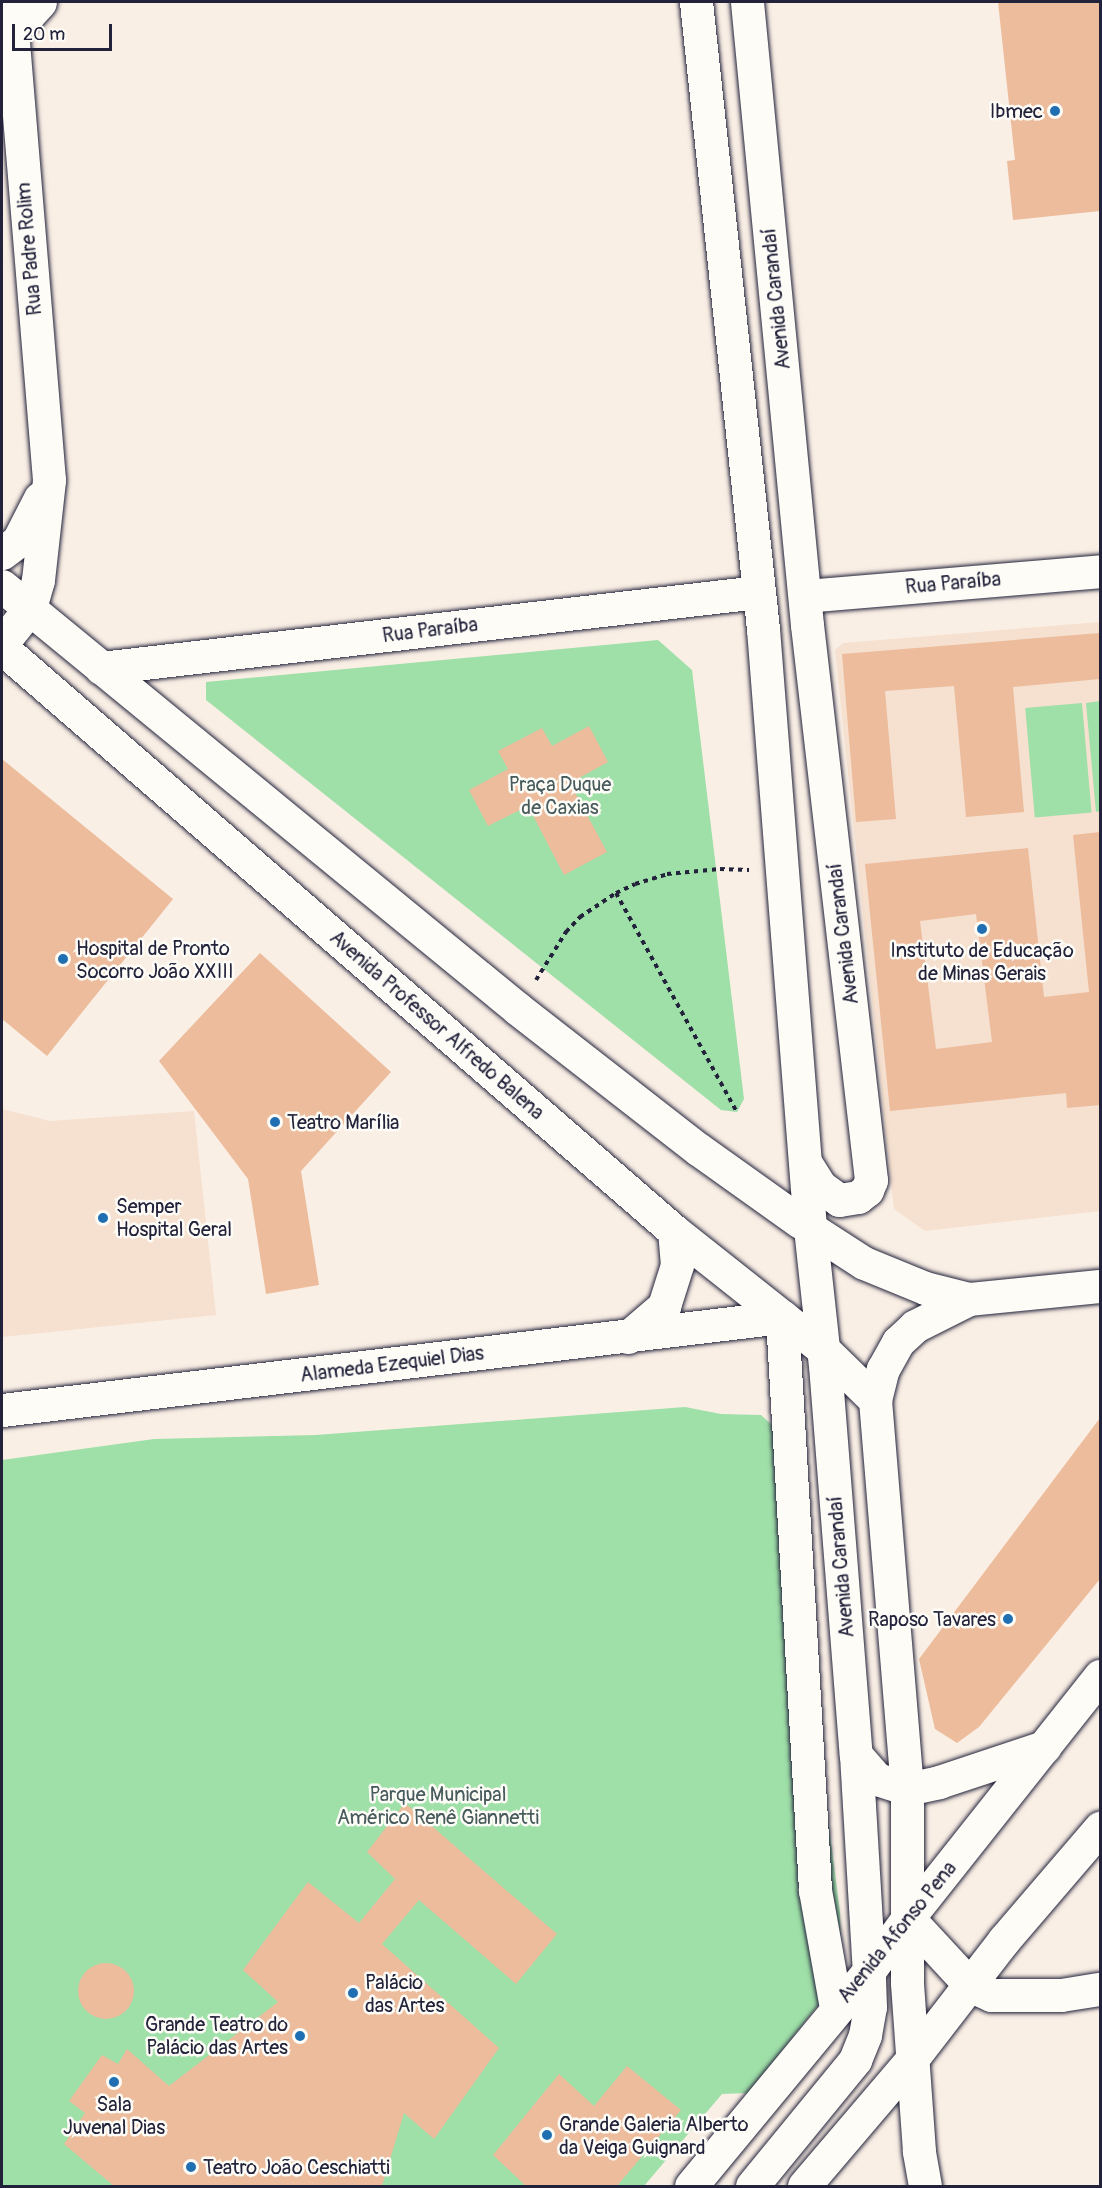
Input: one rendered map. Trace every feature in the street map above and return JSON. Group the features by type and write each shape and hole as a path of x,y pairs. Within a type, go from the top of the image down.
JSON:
{"street":[{"path":"6,17 29,14 40,2"},
{"name":"Avenida Carandaí","path":"696,2 763,629 810,1228 823,1349 856,1755 870,2007 865,2035 855,2060 752,2187"},
{"name":"Avenida Carandaí","path":"747,2 800,552 871,1180 867,1190 858,1197 839,1200 820,1186 806,1164"},
{"name":"Rua Padre Rolim","path":"6,17 49,480 38,580 30,608"},
{"path":"2,553 18,541 49,480"},
{"path":"800,552 815,578 825,587 844,593"},
{"name":"Rua Paraíba","path":"805,596 1101,571"},
{"path":"758,581 805,596"},
{"name":"Rua Paraíba","path":"101,668 758,581"},
{"path":"2,586 518,1009 698,1149 864,1263 925,1288 969,1299 1101,1286"},
{"path":"763,629 805,596"},
{"path":"2,646 30,608"},
{"name":"Avenida Professor Alfredo Balena","path":"2,646 674,1230 823,1349 875,1400"},
{"path":"628,1337 664,1306 676,1265 674,1230"},
{"path":"925,2187 912,2059 908,1982 907,1789 875,1400 883,1370 898,1342 915,1326 969,1299"},
{"path":"782,1317 815,1890 836,2008"},
{"name":"Alameda Ezequiel Dias","path":"2,1410 782,1317"},
{"name":"Avenida Afonso Pena","path":"691,2187 836,2008 869,1971 908,1918 1101,1676"},
{"path":"856,1755 877,1779 907,1789 939,1782 1044,1747"},
{"path":"804,2187 912,2059 1005,1940 1101,1828"},
{"path":"908,1918 971,1986 991,1995 1061,1995 1101,1989"}],"path":[{"path":"518,1009 566,932 580,917 616,893 642,881 667,874 720,869 783,870"},
{"path":"616,893 737,1112"}],"shaded area":[{"name":"Instituto de Educação de Minas Gerais","path":"1100,622 1100,1211 925,1231 894,1209 835,650 843,643"},
{"name":"Semper Hospital Geral","path":"2,1109 50,1121 194,1111 216,1315 2,1337"}],"green space":[{"name":"Praça Duque de Caxias","path":"658,640 692,670 744,1099 737,1112 721,1110 206,700 206,682"},
{"path":"1100,701 1100,811 1096,812 1086,703"},
{"path":"1082,703 1092,813 1035,818 1025,708"},
{"name":"Parque Municipal Américo Renê Giannetti","path":"685,1407 721,1414 761,1415 778,1430 840,1912 841,1946 819,2004 748,2093 722,2094 644,2186 2,2186 2,1460 154,1439 316,1435"}],"building":[{"name":"Ibmec","path":"998,2 1100,2 1100,211 1013,220 1007,161 1015,160"},
{"path":"1100,633 1100,679 1013,687 1024,812 966,817 954,686 885,691 896,819 856,822 842,654"},
{"path":"589,726 608,762 570,783 607,852 564,875 528,806 488,826 469,790 508,769 498,751 542,728 552,746"},
{"name":"Hospital de Pronto Socorro João XXIII","path":"2,759 173,899 47,1056 2,1019"},
{"path":"1100,832 1100,1105 1067,1108 1066,1093 890,1111 865,864 1028,848 1044,997 1089,992 1073,835","holes":["976,914 992,1042 936,1049 920,921"]},
{"name":"Teatro Marília","path":"260,953 391,1072 301,1171 319,1285 266,1294 248,1179 159,1061"},
{"name":"Raposo Tavares","path":"1100,1418 1100,1579 979,1727 957,1743 935,1729 919,1659"},
{"name":"Palácio das Artes","path":"405,1803 557,1934 516,1984 419,1900 382,1944 499,2048 434,2139 404,2113 382,2186 114,2186 64,2144 85,2113 69,2101 102,2055 118,2064 127,2049 169,2086 278,2002 243,1970 308,1882 359,1923 395,1879 367,1852"},
{"path":"106,1963 117,1965 126,1971 132,1980 134,1991 132,2002 126,2011 117,2017 106,2019 95,2017 86,2011 80,2002 78,1991 80,1980 86,1971 95,1965"},
{"path":"627,2066 681,2110 617,2186 526,2186 493,2155 559,2074 594,2106"}],"place":[{"name":"Ibmec","path":"1055,111"},
{"name":"Instituto de Educação de Minas Gerais","path":"982,929"},
{"name":"Hospital de Pronto Socorro João XXIII","path":"63,959"},
{"name":"Teatro Marília","path":"275,1122"},
{"name":"Semper Hospital Geral","path":"103,1218"},
{"name":"Raposo Tavares","path":"1008,1619"},
{"name":"Palácio das Artes","path":"353,1993"},
{"name":"Grande Teatro do Palácio das Artes","path":"300,2036"},
{"name":"Sala Juvenal Dias","path":"114,2082"},
{"name":"Grande Galeria Alberto da Veiga Guignard","path":"547,2135"},
{"name":"Teatro João Ceschiatti","path":"191,2167"}]}
